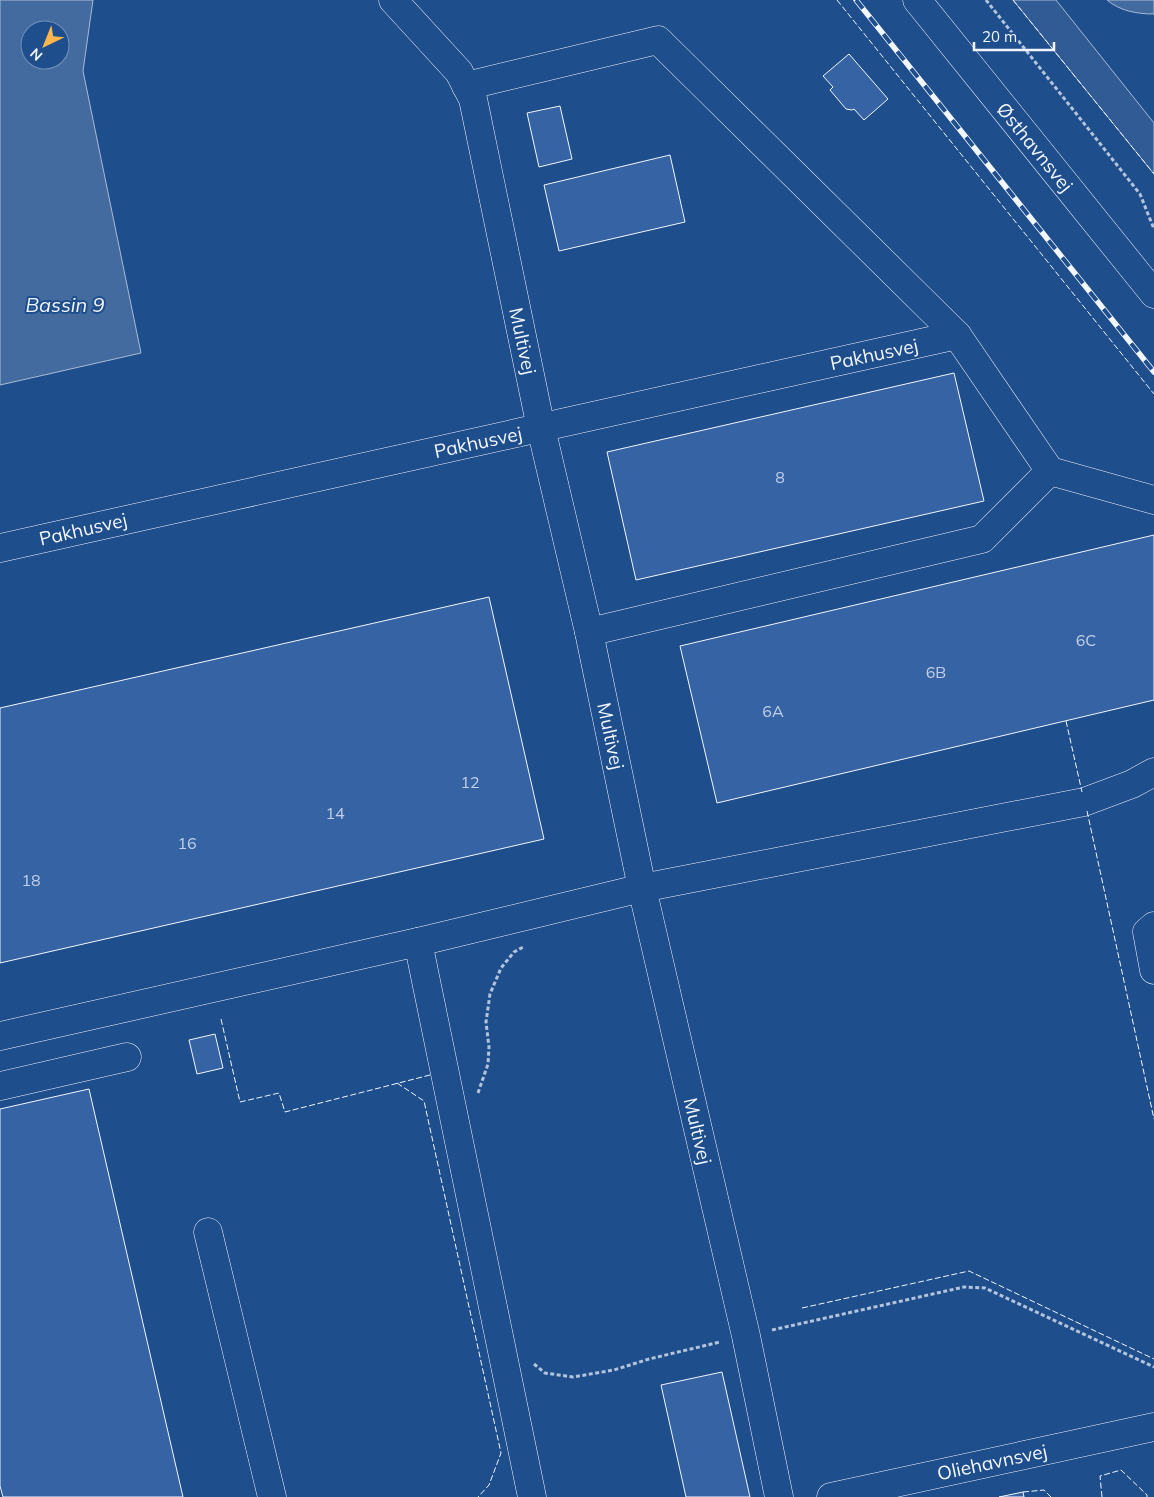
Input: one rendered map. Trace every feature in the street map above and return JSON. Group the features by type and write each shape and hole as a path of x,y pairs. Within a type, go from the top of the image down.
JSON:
{"street":[{"name":"Multivej","path":"393,0 459,72 473,99 541,428 589,632 642,888 746,1336 779,1497"},
{"name":"Østhavnsvej","path":"917,0 1154,294"},
{"path":"466,86 658,40 957,335 1050,471 1154,500"},
{"name":"Pakhusvej","path":"0,548 957,335"},
{"path":"589,632 982,538 1050,471"},
{"path":"0,1036 418,942 642,888 1084,802 1132,784 1154,772"},
{"path":"1154,926 1147,932 1154,970"},
{"path":"418,942 532,1497"},
{"path":"0,1086 127,1057"},
{"path":"208,1232 272,1497"},
{"name":"Oliehavnsvej","path":"831,1497 1152,1434"}],"path":[{"path":"986,0 1140,194 1154,229"}],"shaded area":[{"path":"1013,0 1056,0 1154,123 1154,174"}],"water":[{"name":"Bassin 9","path":"0,0 93,0 83,71 141,353 0,385"},
{"path":"1107,0 1154,0 1154,14 1129,11 1117,7"}],"building":[{"path":"849,54 888,99 864,120 854,109 846,109 830,90 833,87 823,76"},
{"path":"560,106 572,159 539,167 527,113"},
{"path":"670,155 685,222 559,251 544,185"},
{"path":"954,373 984,501 636,580 607,452"},
{"path":"1154,535 1154,700 717,803 680,646"},
{"path":"489,597 544,839 0,963 0,708"},
{"path":"215,1034 223,1068 197,1074 189,1040"},
{"path":"89,1089 183,1497 3,1497 0,1486 0,1109"},
{"path":"722,1372 750,1497 686,1497 661,1385"},
{"path":"1023,1492 1024,1497 999,1497"}],"railway":[{"path":"856,0 1154,372"}],"fence":[{"path":"837,0 1154,394"},
{"path":"1013,0 1154,174"},
{"path":"1066,721 1082,792"},
{"path":"1087,811 1154,1119"},
{"path":"221,1019 240,1102 279,1093 285,1112 430,1075"},
{"path":"397,1083 424,1101 501,1453 489,1485 478,1497"},
{"path":"802,1308 969,1271 1154,1359"},
{"path":"1102,1497 1100,1476 1121,1470 1147,1497"},
{"path":"1023,1492 1044,1490 1051,1497"}]}
